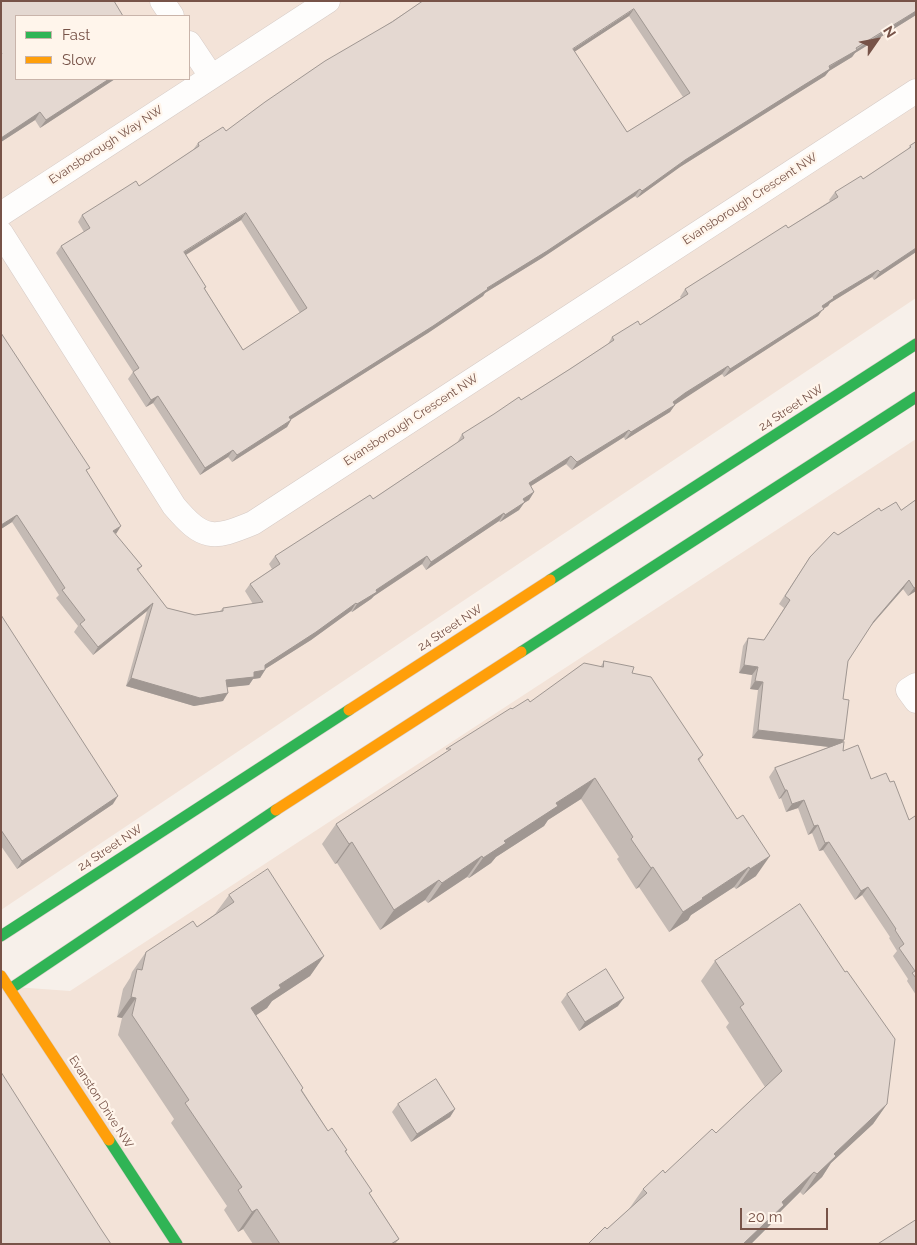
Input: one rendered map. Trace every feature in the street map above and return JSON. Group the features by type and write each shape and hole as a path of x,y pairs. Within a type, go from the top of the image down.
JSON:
{"street":[{"path":"162,1 171,15"},
{"name":"Evansborough Way NW","path":"1,214 328,1"},
{"path":"190,44 211,76"},
{"name":"Evansborough Crescent NW","path":"1,233 174,506 190,524 208,534 229,533 253,523 916,91"},
{"name":"24 Street NW","path":"1,936 916,344"},
{"path":"10,989 285,804 916,397"},
{"path":"916,685 908,690 916,701"},
{"name":"Evanston Drive NW","path":"1,976 177,1244"}],"shaded area":[{"path":"1,1 916,1 916,298 1,910"},
{"path":"916,439 916,1244 1,1244 1,986 70,991"}],"building":[{"path":"1,1 114,1 122,15 15,15 15,80 107,80 46,120 40,112 1,138"},
{"path":"423,1 916,1 916,11 829,66 830,69 685,160 642,191 640,189 547,251 487,288 433,326 289,417 291,420 237,455 233,450 205,468 158,396 151,400 133,372 139,368 61,246 90,228 82,215 136,181 139,186 199,146 198,143 223,127 226,131 325,61 392,22","holes":["634,9 690,93 627,132 573,49","246,213 307,308 243,350 184,252"]},
{"path":"916,142 916,248 880,272 878,270 833,297 822,306 824,309 730,369 728,366 685,393 673,402 675,405 631,432 629,430 577,462 571,456 529,483 534,492 523,499 525,502 505,515 504,513 431,562 427,556 376,590 377,592 356,603 265,665 265,670 254,672 254,677 226,680 228,693 200,698 131,678 153,603 98,647 80,624 85,620 62,590 65,588 17,515 1,525 1,333 90,468 86,470 121,526 113,531 142,566 137,569 167,608 195,615 223,611 223,608 263,602 250,584 280,564 275,556 370,495 373,499 464,438 462,434 519,397 521,400 570,369 614,340 612,337 638,321 640,325 688,294 685,289 786,225 788,228 838,197 835,192 861,176 863,179"},
{"path":"916,500 916,587 914,588 909,580 874,621 848,661 843,699 849,700 844,740 758,730 763,682 755,681 758,667 744,665 748,638 764,640 790,600 785,596 810,557 834,532 838,535 879,508 881,511 896,502 901,510"},
{"path":"1,615 118,796 22,861 1,830"},
{"path":"604,661 634,667 632,673 651,677 703,755 698,759 737,819 743,815 770,856 750,869 749,867 683,912 653,867 651,868 631,839 633,837 595,778 556,803 558,806 504,841 506,843 483,858 482,856 442,883 439,880 394,910 352,842 349,844 336,824 451,749 446,749 511,708 528,699 530,702 584,663 603,667"},
{"path":"844,742 843,751 858,745 871,779 886,773 890,782 894,781 909,820 915,816 916,818 916,978 912,973 915,971 899,948 904,944 868,887 861,891 829,842 825,843 818,825 814,826 804,800 792,804 775,768"},
{"path":"268,869 324,956 279,985 281,988 251,1008 303,1088 301,1090 328,1131 332,1128 372,1191 369,1193 399,1239 391,1244 280,1244 257,1209 252,1212 238,1190 242,1187 185,1103 189,1100 132,1015 136,998 131,997 137,969 142,970 146,952 193,921 197,927 234,902 229,895"},
{"path":"800,904 845,972 847,971 895,1039 887,1104 834,1154 836,1156 817,1174 814,1172 782,1202 784,1205 743,1244 588,1244 605,1227 607,1229 647,1193 643,1189 663,1170 665,1173 712,1129 716,1133 782,1071 740,1007 744,1004 715,961"},
{"path":"606,969 624,998 585,1022 567,994"},
{"path":"1,1072 101,1229 111,1244 1,1244"},
{"path":"436,1079 455,1109 417,1134 398,1104"},
{"path":"916,1220 916,1244 878,1244"}],"traffic: fast":[{"path":"550,580 916,344"},
{"path":"521,652 916,397"},
{"path":"1,936 349,710"},
{"path":"10,989 276,810"},
{"path":"109,1140 177,1244"}],"traffic: slow":[{"path":"349,710 550,580"},
{"path":"276,810 521,652"},
{"path":"1,976 109,1140"}]}
